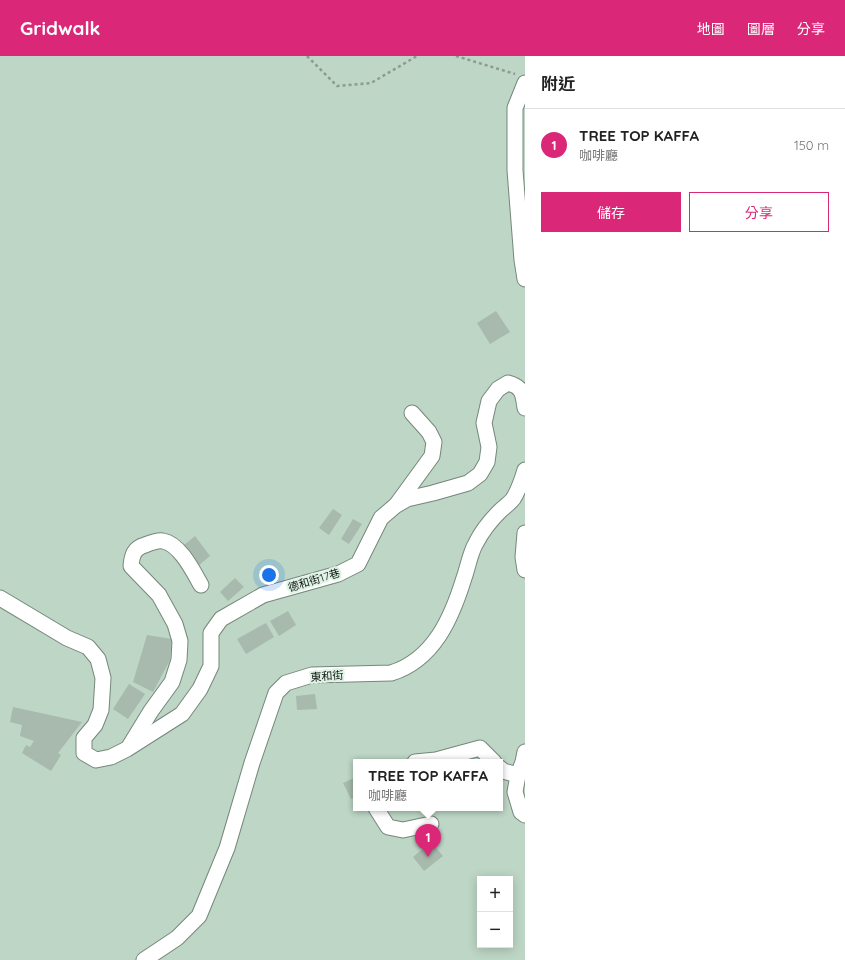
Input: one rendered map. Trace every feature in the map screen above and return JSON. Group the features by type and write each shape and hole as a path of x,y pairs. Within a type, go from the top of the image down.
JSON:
{"street":[{"path":"521,79 516,108 515,170 522,260 525,279"},
{"name":"德和街17巷","path":"0,598 67,638 88,647 98,659 103,678 101,710 95,725 84,738 84,753 96,760 111,757 127,749 182,714 200,689 211,666 211,633 221,619 263,595 338,574 358,564 381,518 395,506 407,499 468,483 480,474 487,462 489,447 484,423 489,401 498,389 508,383 515,385 523,393 525,408"},
{"path":"395,506 432,456 434,442 429,432 412,413"},
{"name":"東和街","path":"144,960 177,938 199,916 227,848 252,763 276,693 286,683 312,675 391,673 403,669 418,660 433,645 446,622 459,595 475,544 486,527 499,512 513,500 525,470"},
{"path":"525,533 523,557 525,570"},
{"path":"127,749 151,710 172,682 179,660 180,641 175,624 160,595 131,566 132,556 138,547 162,540 172,544 187,562 201,585"},
{"path":"440,759 480,748 491,759"},
{"path":"525,752 518,775 515,792 521,812 525,815"},
{"path":"503,771 518,775"},
{"path":"378,811 388,827 403,830 431,824"}],"path":[{"path":"307,56 337,86 370,83 418,56"},
{"path":"456,56 521,79"}],"green space":[{"path":"0,56 525,56 525,960 0,960"}],"building":[{"path":"496,311 510,332 490,344 477,323"},
{"path":"333,509 342,515 329,535 319,528"},
{"path":"353,519 362,524 349,544 341,539"},
{"path":"195,536 210,556 198,566 183,546"},
{"path":"235,578 244,587 228,601 220,592"},
{"path":"288,611 296,625 279,636 270,621"},
{"path":"266,623 274,637 246,654 237,639"},
{"path":"147,635 172,639 170,660 153,692 133,682"},
{"path":"129,684 145,694 128,719 113,709"},
{"path":"315,694 317,709 297,710 296,696"},
{"path":"13,707 82,722 58,753 61,755 51,771 22,753 26,745 30,747 34,741 20,736 22,725 10,722"},
{"path":"353,778 353,798 351,799 343,783"},
{"path":"431,842 443,856 424,871 413,857"}],"place":[{"name":"TREE TOP KAFFA","path":"428,857"}]}
